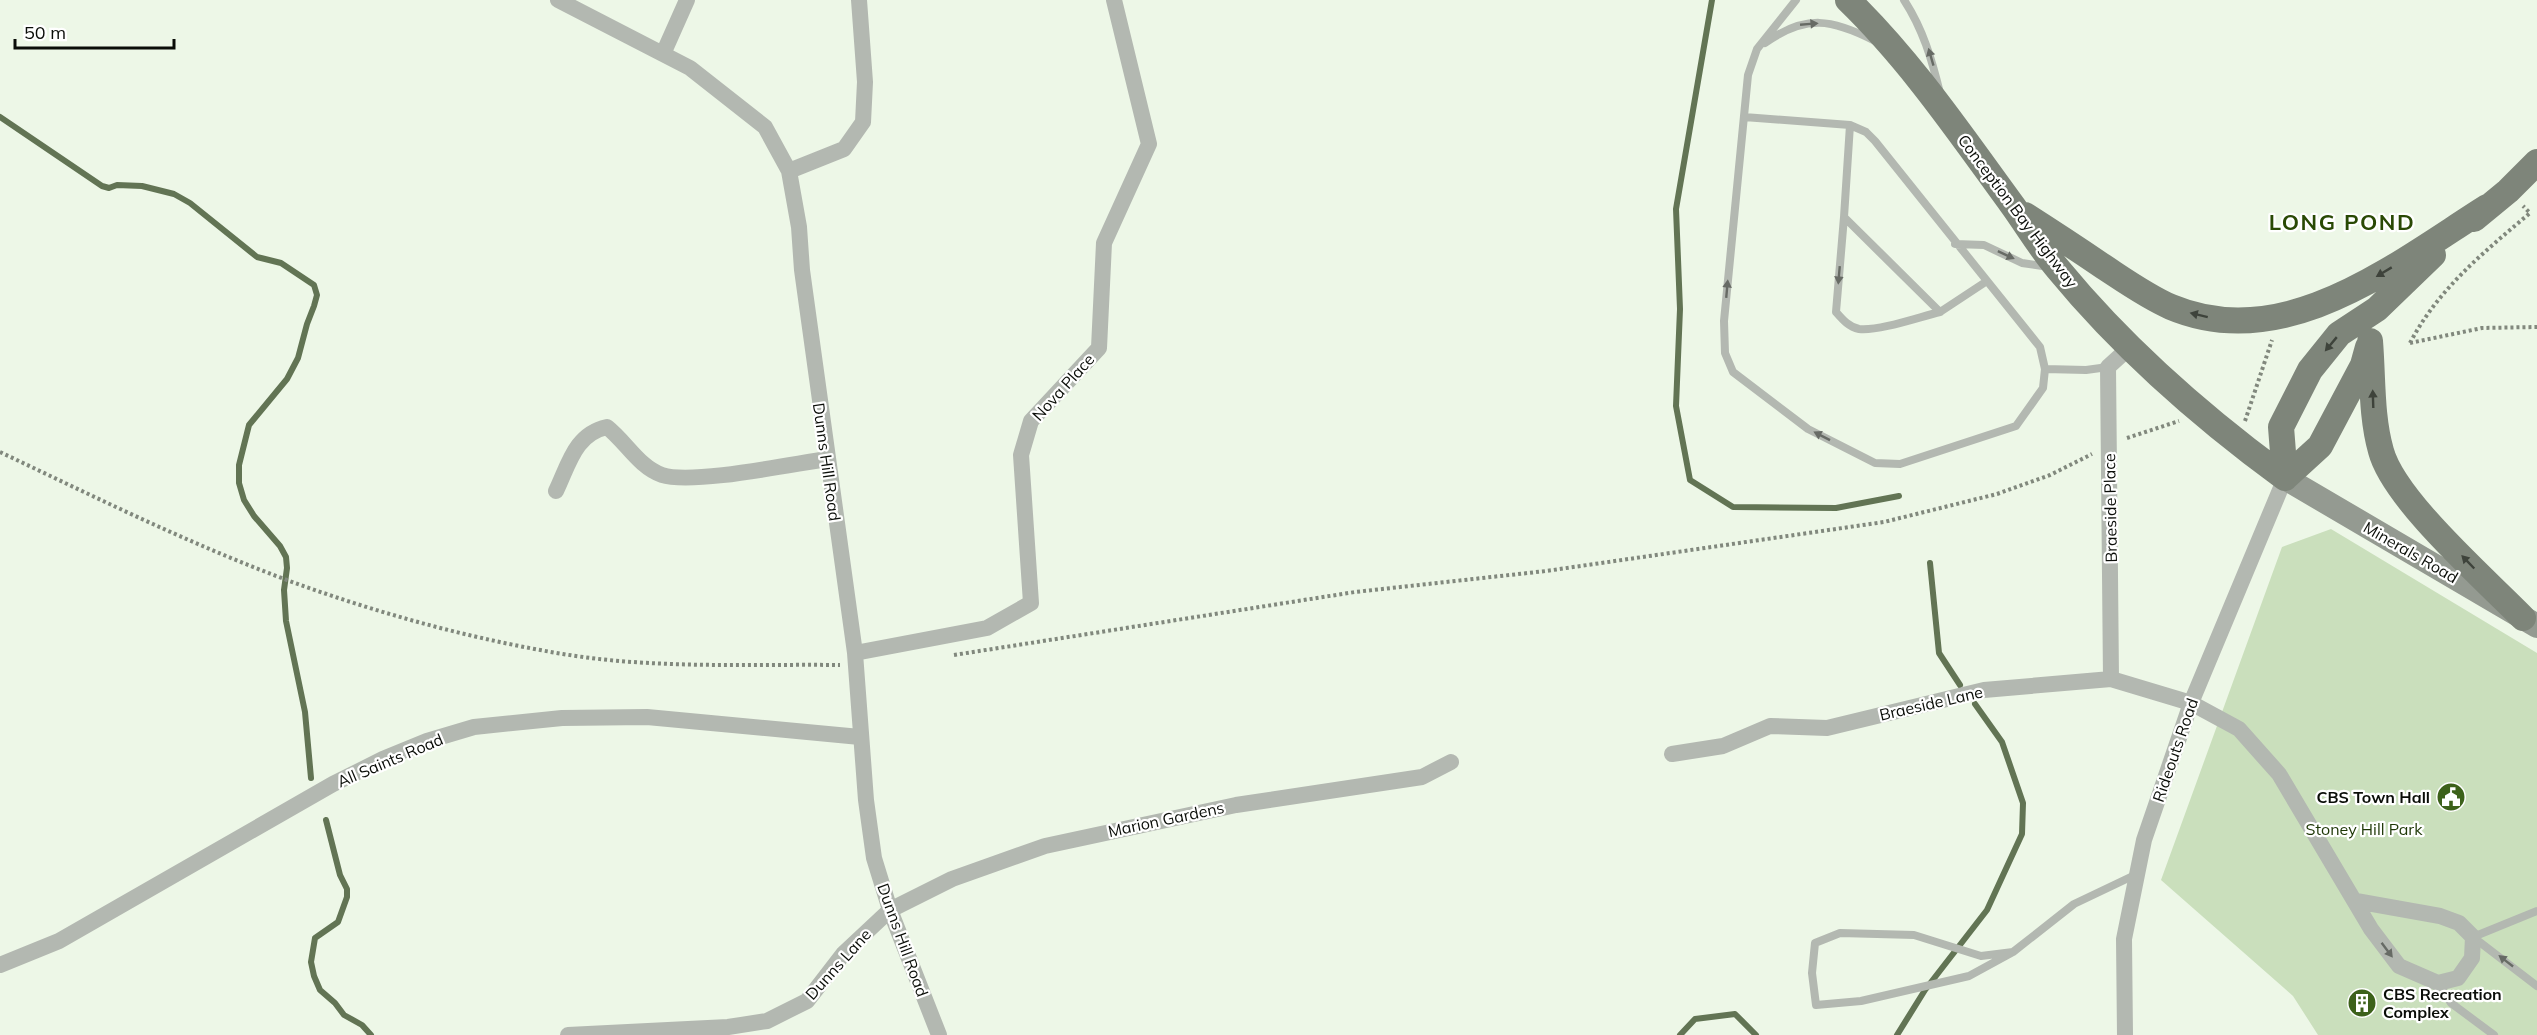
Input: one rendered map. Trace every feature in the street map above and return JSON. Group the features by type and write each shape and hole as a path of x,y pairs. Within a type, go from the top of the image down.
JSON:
{"main road":[{"name":"Conception Bay Highway","path":"1848,0 1897,52 1946,114 2057,268 2130,347 2237,443 2285,478"},
{"path":"2285,478 2281,427 2310,370 2339,334 2377,309 2420,266 2508,191 2537,162"},
{"path":"2014,208 2148,295 2200,317 2235,321 2271,318 2344,295 2487,207"},
{"path":"2285,478 2320,446 2363,365 2377,309"},
{"path":"2370,341 2377,432 2381,453 2394,480 2424,517 2530,622"}],"street":[{"name":"Dunns Hill Road","path":"558,0 690,68 765,127 789,171 799,227 802,270 855,659 860,737 874,858 890,910 939,1035"},
{"path":"663,54 687,0"},
{"path":"789,171 844,149 863,122 865,82 859,0"},
{"name":"Nova Place","path":"855,659 987,628 1031,603 1021,454 1031,421 1099,348 1104,243 1149,144 1114,0"},
{"path":"2108,367 2130,347"},
{"name":"Braeside Place","path":"2108,367 2111,680"},
{"path":"556,491 578,443 594,430 607,427 622,439 635,457 662,475 694,477 827,459"},
{"name":"Minerals Road","path":"2285,478 2530,622"},
{"name":"Rideouts Road","path":"2125,1035 2124,939 2144,840 2191,703 2285,478"},
{"name":"Braeside Lane","path":"1672,754 1723,746 1770,726 1827,728 1984,690 2111,680 2191,703 2239,729 2279,774 2371,929 2399,966 2438,983"},
{"name":"All Saints Road","path":"0,965 59,941 333,784 383,759 428,741 474,727 562,718 647,717 860,737"},
{"name":"Marion Gardens","path":"890,910 952,879 1045,846 1236,805 1422,777 1451,762"},
{"path":"2356,901 2440,916 2459,923 2473,937 2472,958 2458,978 2438,983"},
{"name":"Dunns Lane","path":"568,1035 728,1027 767,1021 807,1001 844,953 890,910"}],"lane":[{"path":"1784,16 1786,0"},
{"path":"1744,117 1850,125 1866,132 1875,141 1955,244 2040,347 2045,369 2043,387 2016,426 1900,464 1875,463 1808,429 1733,372 1725,353 1724,321 1748,75 1757,49 1796,0"},
{"path":"1904,0 1929,50 1946,114"},
{"path":"1757,49 1786,28 1818,23 1859,33 1897,52"},
{"path":"1850,125 1836,312 1846,323 1859,329 1887,325 1940,312 1987,281"},
{"path":"1844,216 1940,312"},
{"path":"1955,244 1984,245 2022,263 2057,268"},
{"path":"2045,369 2086,370 2108,367"},
{"path":"2013,952 1981,956 1914,935 1840,933 1815,943 1812,973 1815,1005 1861,1001 1969,976 2013,952 2074,904 2137,873"},
{"path":"2473,937 2537,911"},
{"path":"2473,937 2537,986"},
{"path":"2438,983 2451,1003 2494,1035"}],"path":[{"path":"2410,343 2482,328 2537,327"},
{"path":"944,657 1355,592 1546,571 1872,524 1997,494 2050,475 2148,429 2184,420"},
{"path":"0,453 115,506 296,583 436,626 498,641 564,654 654,663 855,659"}],"green space":[{"name":"Stoney Hill Park","path":"2331,529 2537,653 2537,1035 2318,1035 2293,996 2161,880 2282,547"}],"waterway":[{"path":"1712,0 1676,209 1680,309 1676,406 1690,480 1733,507 1836,508 1899,496"},
{"path":"0,117 102,186 109,188 117,185 142,186 174,194 190,203 257,257 281,263 314,285 317,295 298,358 287,379 249,425 239,465 239,483 244,500 286,557 284,590 286,621 305,712 311,778"},
{"path":"1930,563 1939,653 1960,685"},
{"path":"1897,1035 1925,990 1987,910 2022,834 2023,803 2002,742 1975,704"},
{"path":"326,820 340,875 347,889 347,897 338,922 315,938 311,962 320,990 335,1003 344,1015 362,1025 371,1035"},
{"path":"1680,1035 1695,1019 1735,1014 1756,1035"}],"place":[{"name":"CBS Town Hall","path":"2451,797"},
{"name":"CBS Recreation Complex","path":"2362,1003"}],"district":[{"name":"LONG POND","path":"2342,222"}]}
